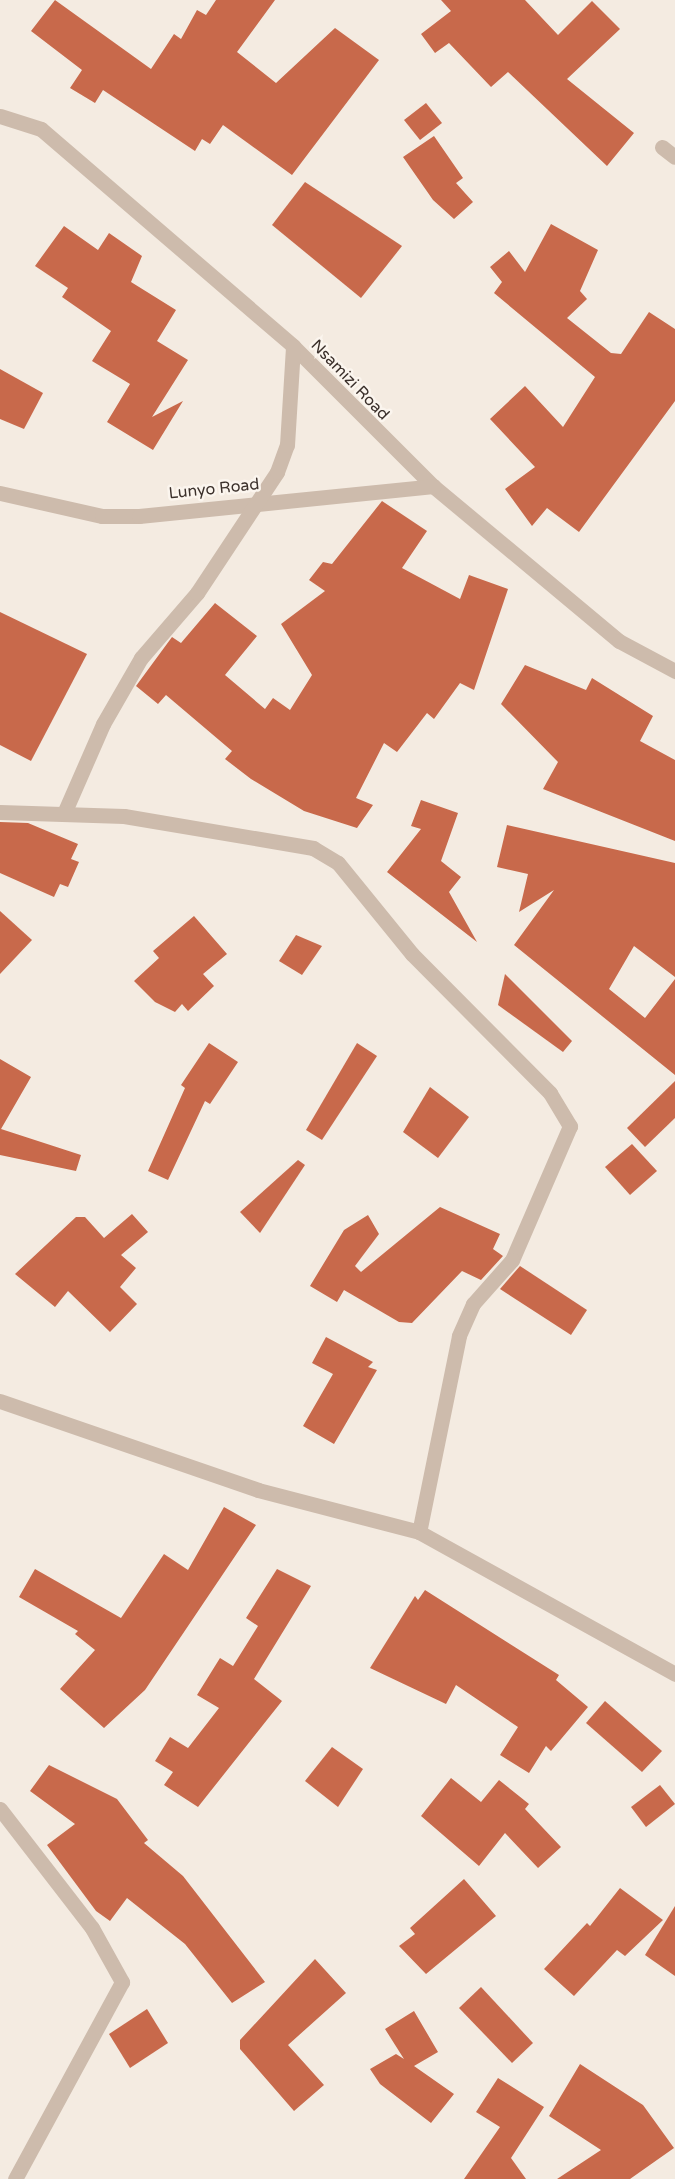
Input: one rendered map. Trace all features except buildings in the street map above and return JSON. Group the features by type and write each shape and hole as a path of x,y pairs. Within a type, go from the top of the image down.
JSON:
{"street":[{"name":"Nsamizi Road","path":"0,116 41,129 293,346 433,486 619,641 675,671"},
{"path":"662,147 675,157"},
{"path":"65,811 103,724 141,658 197,593 258,502 287,445 293,346"},
{"name":"Lunyo Road","path":"0,493 102,516 433,486"},
{"path":"0,812 65,811 261,836 313,848 338,862 411,954 550,1093 570,1126 512,1260 473,1304 459,1336 419,1532"},
{"path":"0,1401 258,1490 419,1532 675,1674"},
{"path":"0,1809 92,1928 122,1982 15,2179"}]}
